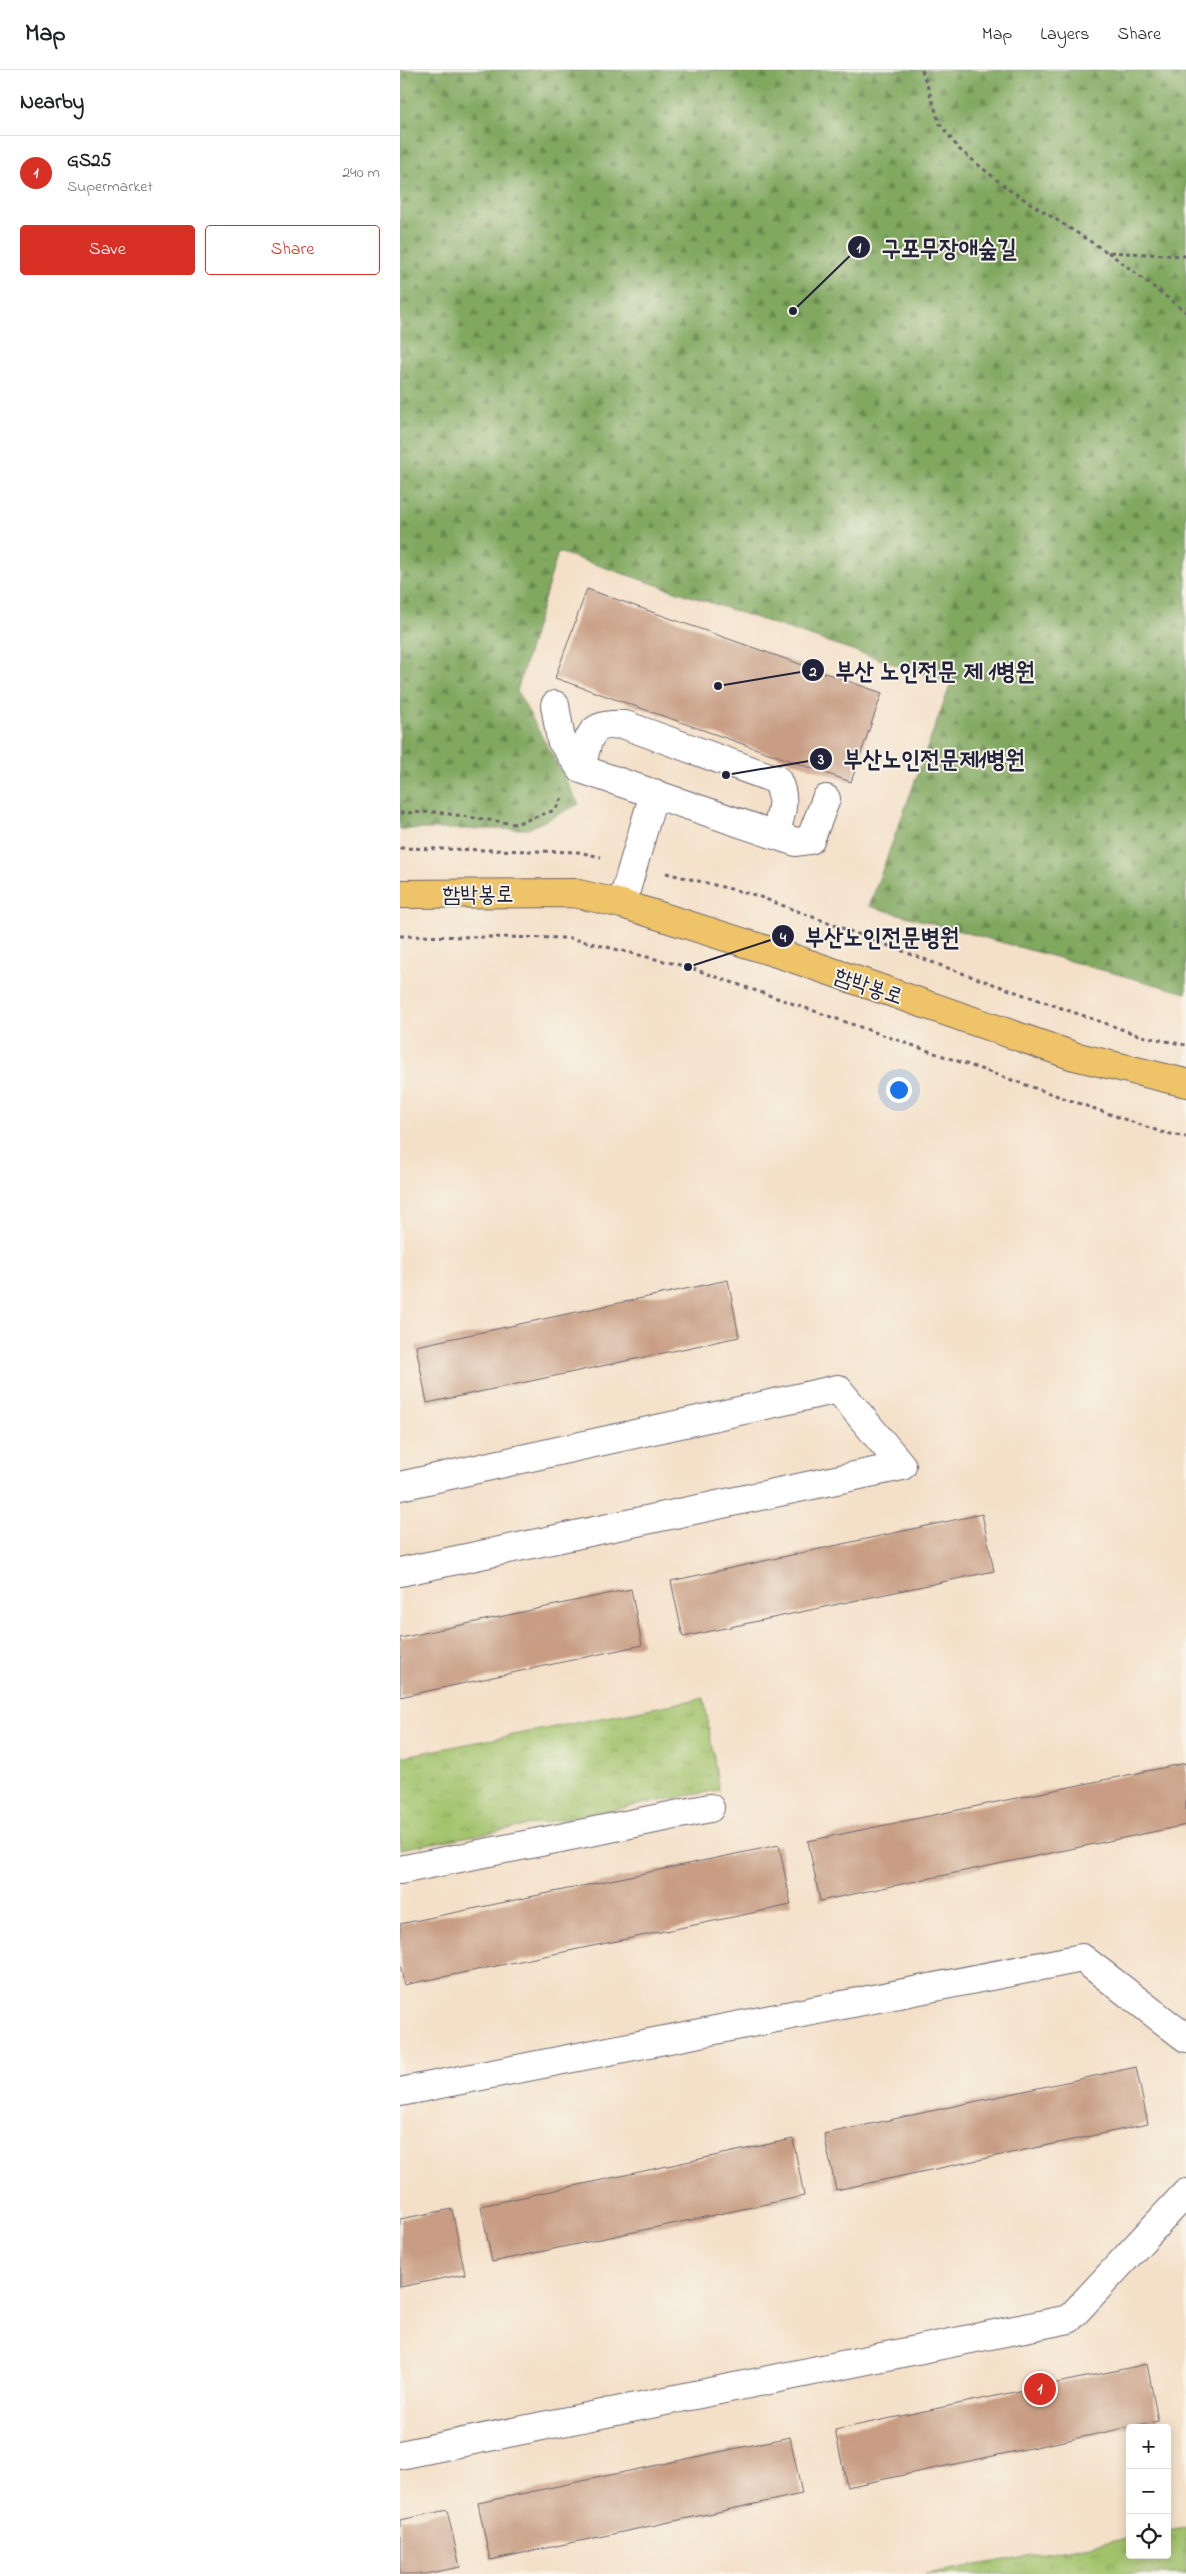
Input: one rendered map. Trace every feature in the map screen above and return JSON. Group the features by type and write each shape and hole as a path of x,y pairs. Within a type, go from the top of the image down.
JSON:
{"main road":[{"name":"함박봉로","path":"400,894 574,893 622,904 795,959 1074,1056 1186,1084"}],"lane":[{"path":"555,704 561,740 582,769 796,842 810,840 826,799"},
{"path":"582,769 589,739 595,728 606,723 625,725 777,780 784,792 782,810 775,835"},
{"path":"622,904 654,793"},
{"path":"400,1486 838,1389 902,1466 400,1572"},
{"path":"400,1870 710,1808"},
{"path":"401,2088 1082,1958 1186,2038"},
{"path":"400,2455 1069,2319 1186,2193"}],"path":[{"path":"922,70 940,124 959,149 1008,189 1107,252 1186,312"},
{"path":"1107,252 1186,256"},
{"path":"400,813 436,812 515,824 555,810 564,794"},
{"path":"400,848 578,852 755,895 942,966 1060,1008 1141,1036 1186,1045"},
{"path":"400,936 570,938 688,968 1021,1085 1161,1132 1186,1137"}],"green space":[{"path":"400,70 1186,70 1186,993 869,906 951,683 558,552 517,691 579,804 528,829 400,829"},
{"path":"704,1698 719,1790 400,1849 400,1757"},
{"path":"1186,2528 1186,2574 925,2574 1126,2539 1126,2559 1171,2559 1171,2530"}],"building":[{"path":"587,589 882,693 851,782 555,678"},
{"path":"728,1280 739,1337 427,1403 416,1346"},
{"path":"982,1514 994,1571 683,1637 671,1581"},
{"path":"631,1589 642,1645 400,1697 400,1638"},
{"path":"1186,1763 1186,1825 820,1901 808,1841"},
{"path":"779,1845 791,1905 404,1985 400,1963 400,1924"},
{"path":"1136,2067 1148,2124 836,2190 824,2134"},
{"path":"793,2139 804,2196 492,2262 481,2206"},
{"path":"452,2209 465,2274 400,2287 400,2219"},
{"path":"1147,2364 1158,2421 1144,2424 1126,2424 1126,2428 847,2487 835,2430"},
{"path":"790,2437 802,2494 490,2560 478,2503"},
{"path":"447,2510 460,2567 426,2574 400,2574 400,2520"}],"place":[{"name":"구포무장애숲길","path":"793,311"},
{"name":"부산 노인전문 제 1병원","path":"718,686"},
{"name":"부산노인전문제1병원","path":"726,775"},
{"name":"부산노인전문병원","path":"688,967"},
{"name":"GS25","path":"1040,2389"}]}
